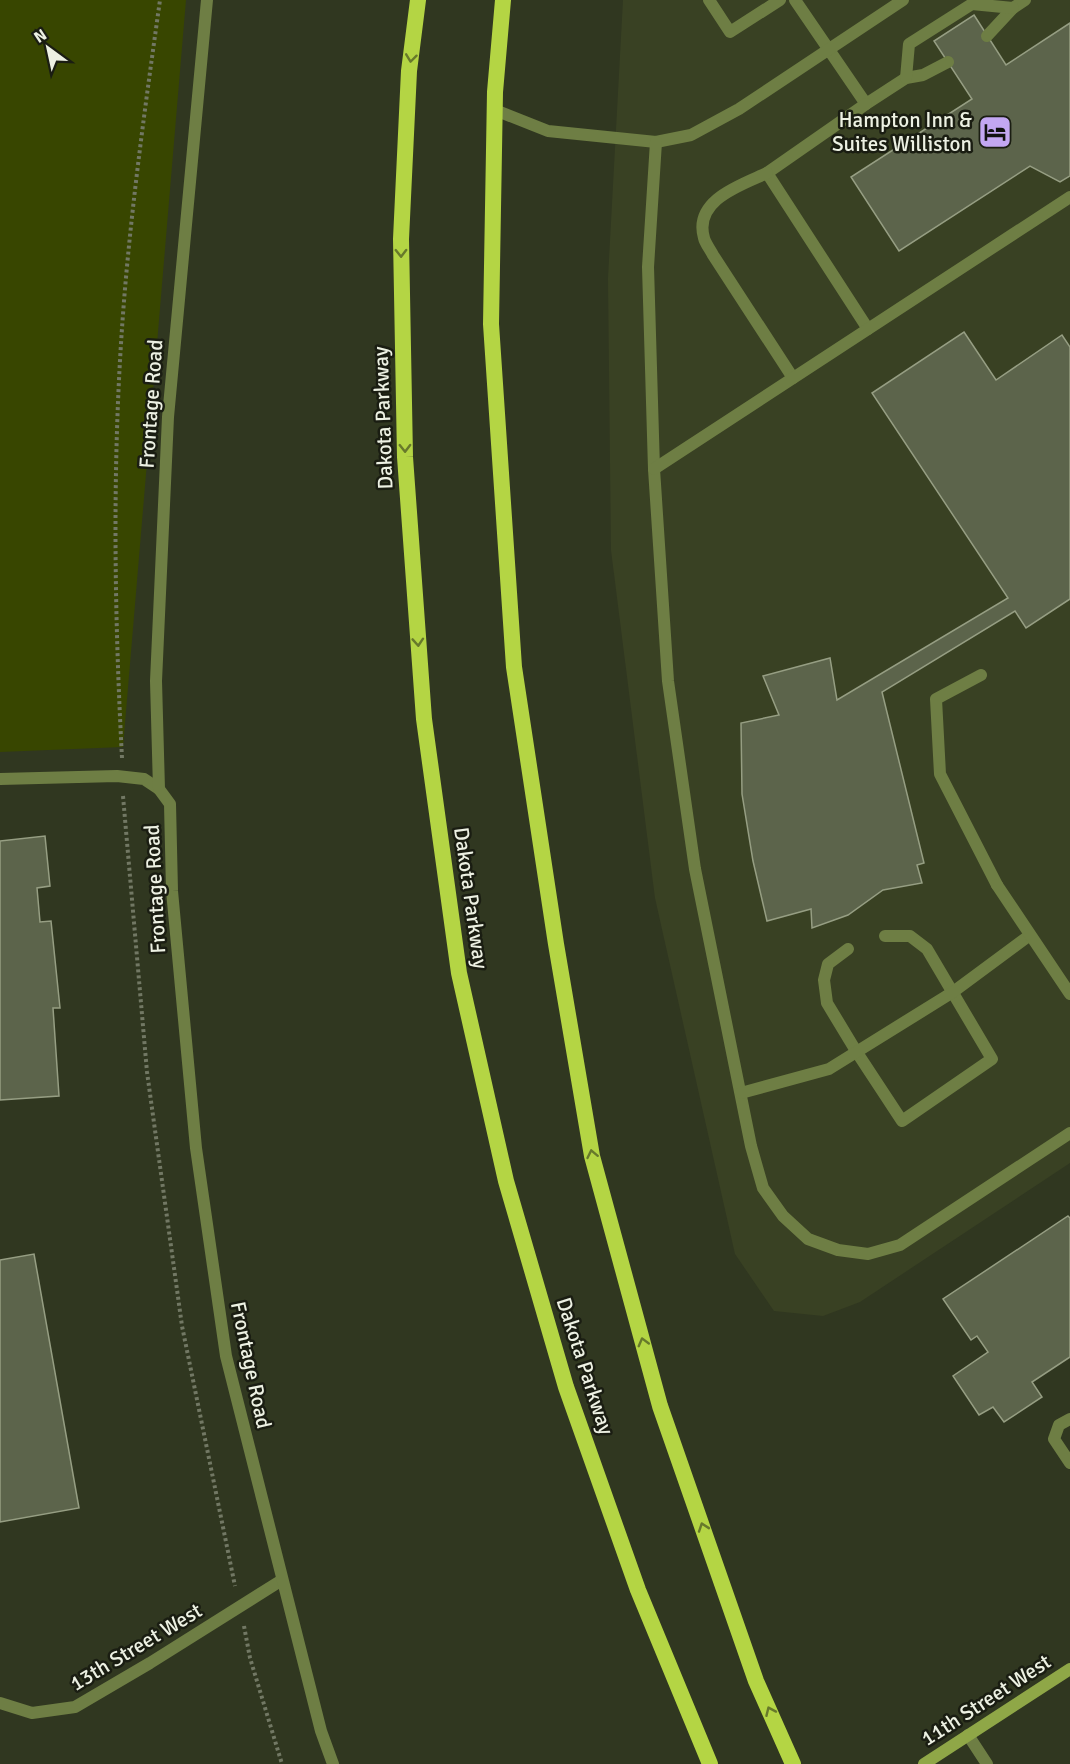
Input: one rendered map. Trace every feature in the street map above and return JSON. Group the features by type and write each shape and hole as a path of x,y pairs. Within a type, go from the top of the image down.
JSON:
{"highway":[{"name":"Dakota Parkway","path":"418,0 409,71 401,239 405,457 424,719 459,973 506,1180 566,1387 638,1590 710,1764"},
{"path":"503,0 495,110 491,324 514,667 556,944 592,1156 660,1406 756,1681 793,1764"}],"main road":[{"name":"11th Street West","path":"924,1764 1070,1669"}],"street":[{"name":"Frontage Road","path":"207,0 168,417 156,681 159,789 170,804 172,891 196,1148 226,1356 321,1731 333,1764"},
{"path":"709,0 730,32 780,0"},
{"path":"795,0 866,104"},
{"path":"495,110 548,131 656,142 691,135 739,109 903,0"},
{"path":"987,36 1013,8 1025,0"},
{"path":"906,78 909,44 972,4 1013,8"},
{"path":"793,378 713,255 704,237 703,217 711,203 729,190 767,173 906,78 923,75 948,62"},
{"path":"656,142 648,267 654,469 668,681 691,846 751,1146 763,1188 783,1216 808,1239 838,1250 868,1254 900,1245 1070,1133"},
{"path":"767,173 868,328"},
{"path":"654,469 1070,197"},
{"path":"981,675 936,699 940,774 997,885 1070,994"},
{"path":"0,779 117,776 144,779 159,789"},
{"path":"741,1093 829,1069 953,992 1030,935"},
{"path":"848,949 828,964 824,980 827,1003 902,1121 992,1059 927,949 910,936 885,936"},
{"path":"1070,1419 1059,1425 1054,1439 1070,1463"},
{"name":"13th Street West","path":"0,1703 32,1713 75,1707 282,1580"},
{"path":"968,1735 987,1764"}],"shaded area":[{"path":"623,0 1070,0 1070,1163 860,1302 823,1316 774,1311 735,1254 655,898 611,550 608,278"}],"green space":[{"path":"0,0 186,0 123,747 0,752"}],"building":[{"name":"Hampton Inn & Suites Williston","path":"974,15 1006,65 1070,23 1070,176 1060,182 1030,166 899,251 851,177 972,99 934,41"},
{"path":"964,332 996,380 1062,335 1070,347 1070,599 1026,628 1015,611 882,692 924,863 917,865 922,883 883,890 848,915 812,928 811,909 767,921 753,861 742,794 741,723 779,715 763,676 830,658 837,700 1008,598 872,393"},
{"path":"45,836 50,886 37,888 40,922 51,921 60,1008 53,1008 59,1096 0,1100 0,841"},
{"path":"1068,1216 1070,1218 1070,1357 1032,1382 1042,1397 1004,1422 993,1407 979,1415 953,1376 988,1352 977,1336 971,1340 943,1299"},
{"path":"34,1254 79,1508 0,1522 0,1260"}],"place":[{"name":"Hampton Inn & Suites Williston","path":"995,132"}]}
